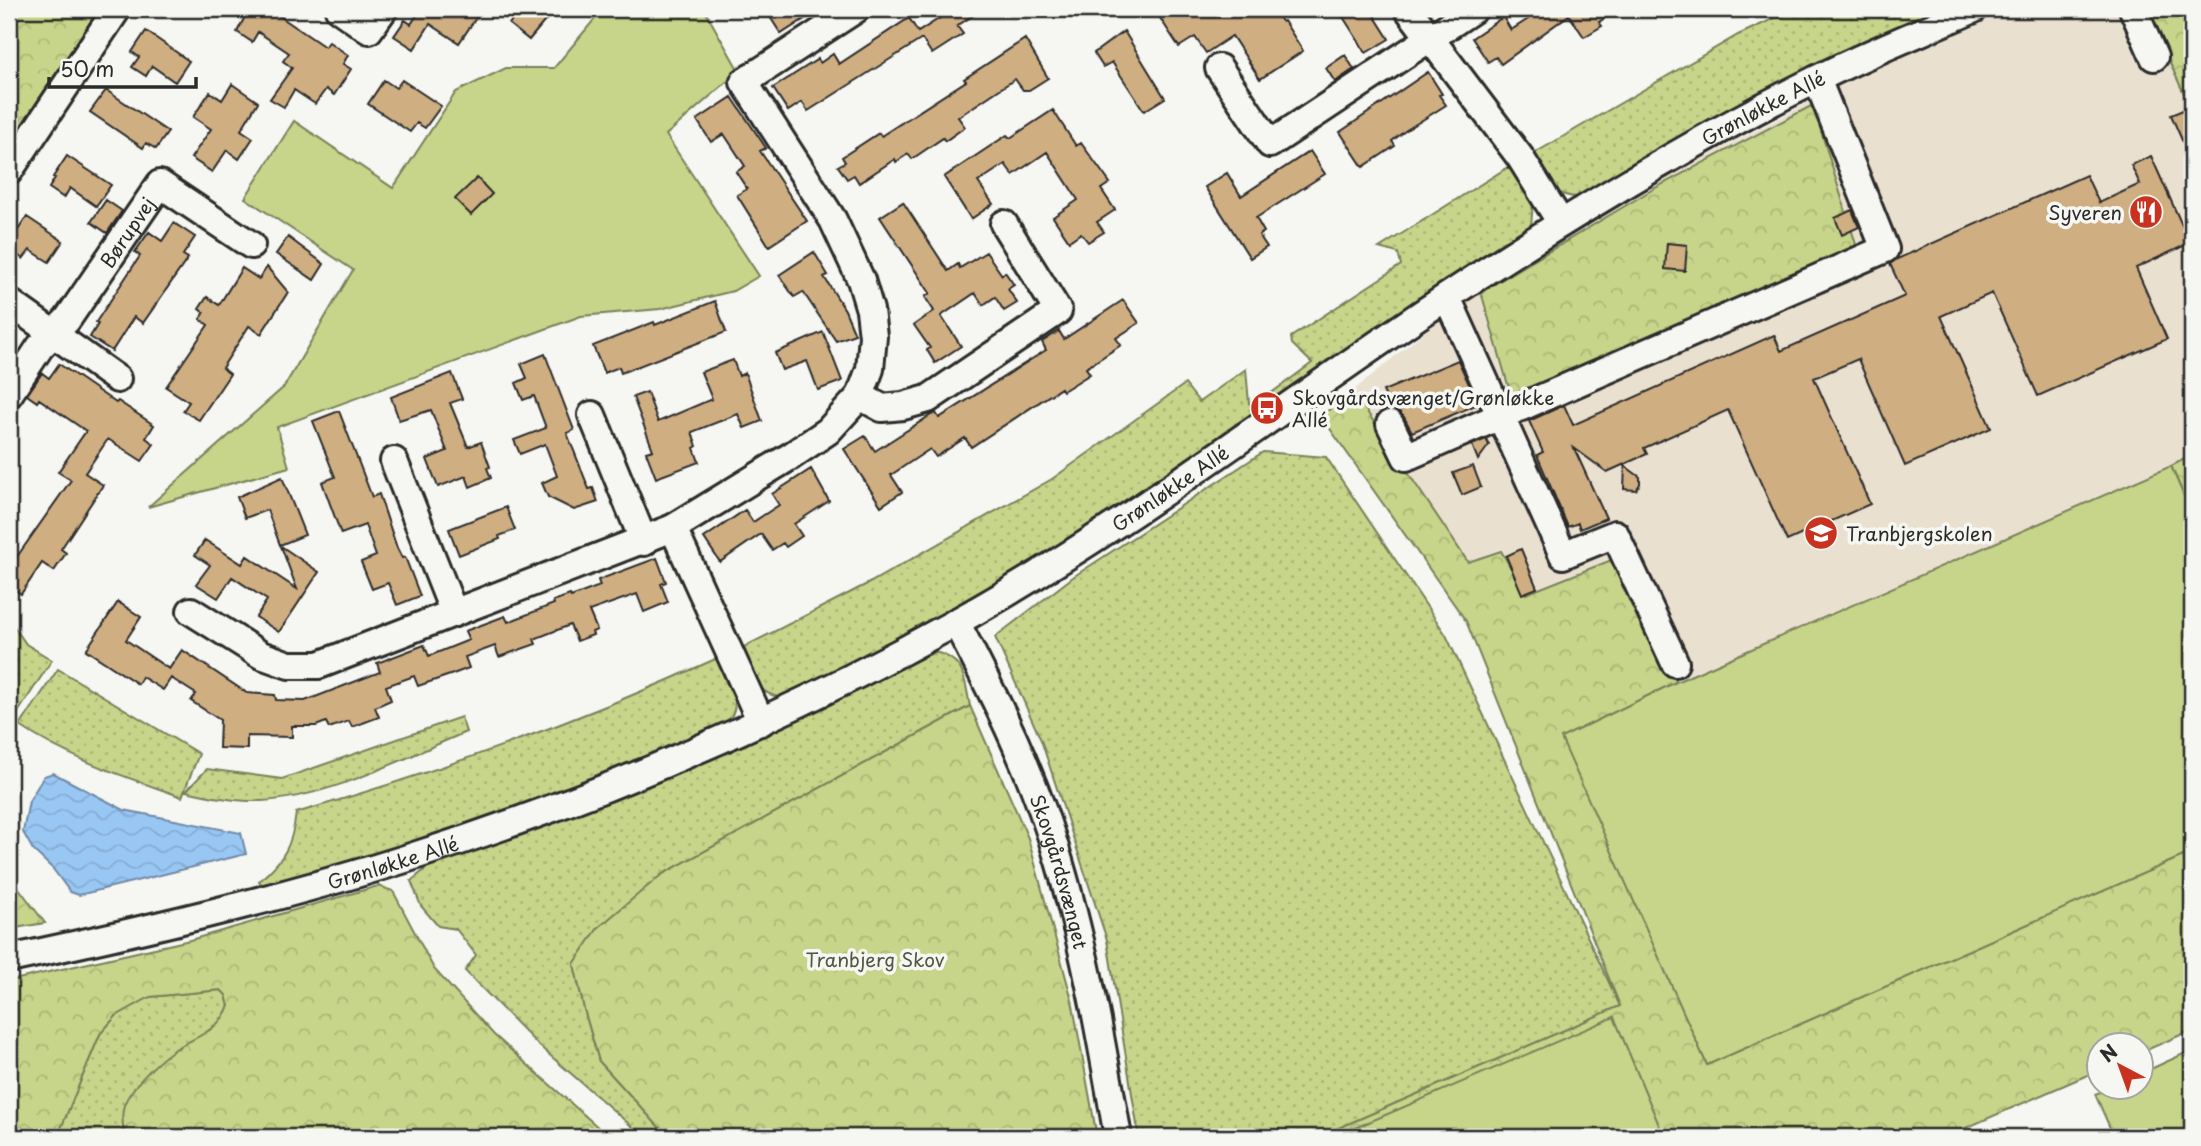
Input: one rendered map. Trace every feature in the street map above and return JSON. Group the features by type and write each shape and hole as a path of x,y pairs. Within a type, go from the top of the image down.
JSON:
{"street":[{"path":"9,171 117,9"},
{"path":"339,9 369,30 384,9"},
{"path":"191,611 261,655 289,665 320,665 673,528 828,431 860,396 870,369 873,336 870,310 861,280 833,220 744,82 856,9"},
{"path":"1408,9 1520,157 1561,223"},
{"path":"1219,68 1270,144 1474,9"},
{"name":"Grønløkke Allé","path":"9,959 153,928 402,860 625,781 761,722 956,622 1163,494 1267,419 1447,297 1673,155 1816,79 1974,9"},
{"path":"2133,9 2154,57"},
{"path":"1390,424 1406,457 1885,248 1816,79"},
{"name":"Børupvej","path":"9,394 40,347 67,320 160,184 251,245"},
{"path":"860,396 882,408 928,399 1058,311 1004,224"},
{"path":"1447,297 1563,555 1615,534 1675,663"},
{"path":"9,302 117,379"},
{"path":"592,415 644,541"},
{"path":"394,461 454,613"},
{"path":"673,528 761,722"},
{"name":"Skovgårdsvænget","path":"956,622 1027,768 1059,860 1092,989 1118,1137"}],"shaded area":[{"name":"Tranbjergskolen","path":"2011,9 2145,9 2192,111 2192,455 2171,466 2192,515 2192,852 1707,1065 1619,557 1526,594 1468,562 1353,391 1459,303 1637,194 1844,83"}],"green space":[{"path":"9,9 99,9 9,144"},
{"path":"603,9 704,9 739,71 666,135 759,276 733,291 660,309 581,316 277,427 289,467 148,507 284,387 353,270 245,198 294,121 393,188 456,92 506,68 554,68"},
{"path":"1795,9 1952,9 1583,197 1564,195 1550,186 1528,157 1738,35"},
{"path":"2145,9 2192,9 2192,111"},
{"path":"1813,105 1858,251 1513,402 1481,292 1655,188"},
{"path":"1510,166 1533,203 1531,226 1520,238 1262,409 1258,403 1312,363 1292,344 1291,337 1401,265 1398,253 1379,248"},
{"path":"1246,369 1249,403 1259,416 1117,513 945,615 782,698 765,692 754,681 738,650 871,582 1052,479 1185,384 1199,402"},
{"path":"1353,391 1468,562 1501,551 1526,594 1619,557 1676,682 1562,738 1707,1065 2192,852 2192,1030 2156,1046 2156,1030 2086,1030 2086,1076 1945,1137 1318,1137 1620,1006 1466,621 1321,416"},
{"path":"1263,452 1326,457 1446,635 1620,1006 1318,1137 1139,1137 1107,940 1041,740 995,637 1073,577"},
{"path":"2192,455 2192,515 2171,466"},
{"path":"2171,466 2192,515 2192,852 1707,1065 1561,738 1676,682"},
{"path":"9,619 26,644 52,660 13,720 9,720"},
{"path":"935,652 945,655 958,665 970,706 661,875 574,964 599,1061 668,1137 644,1137 537,1044 465,971 476,955 456,929 438,926 421,906 411,881 428,867 661,780"},
{"path":"720,657 735,701 731,718 713,732 423,842 262,885 259,881 285,852 292,835 296,813 404,780 510,743 616,702"},
{"path":"58,669 199,754 182,797 78,758 20,726"},
{"name":"Tranbjerg Skov","path":"970,706 1028,838 1072,1000 1097,1137 668,1137 599,1061 574,964 598,928 661,875"},
{"path":"461,717 466,732 366,775 314,792 288,798 252,801 224,799 186,791 207,769 282,779"},
{"path":"9,875 45,923 9,929"},
{"path":"378,886 393,891 434,969 494,1035 609,1137 125,1137 123,1109 127,1098 144,1076 165,1056 218,1023 229,1006 226,995 221,990 150,997 116,1016 100,1034 59,1133 55,1137 9,1137 9,981 190,940"},
{"path":"221,990 226,995 229,1006 223,1019 203,1035 172,1051 123,1128 125,1137 55,1137 100,1034 116,1016 149,997"},
{"path":"1614,1017 1664,1137 1334,1137"},
{"path":"2192,1050 2192,1137 2114,1137 2098,1100 2156,1100 2156,1067"}],"water":[{"path":"53,773 124,810 241,833 246,854 79,895 70,892 53,869 33,850 23,832 29,801 44,776"}],"building":[{"path":"249,9 269,9 325,47 329,42 348,55 343,64 351,69 334,95 326,89 315,104 294,90 284,107 270,99 292,68 283,61 289,53 258,32 252,42 237,32"},
{"path":"407,9 482,9 459,43 430,24 414,49 394,36 405,20 411,24 417,15"},
{"path":"521,9 555,9 529,40 509,24"},
{"path":"765,9 820,9 781,34"},
{"path":"954,9 983,9 957,26 963,34 932,54 922,39 808,111 802,102 788,111 773,88 818,59 820,63 833,54 839,64 909,18 918,32"},
{"path":"1157,9 1273,9 1303,51 1260,79 1232,36 1206,53 1195,37 1179,47 1158,15 1160,14"},
{"path":"1338,9 1370,9 1389,39 1366,53"},
{"path":"1544,9 1619,9 1599,22 1602,26 1584,37 1569,15 1501,64 1496,57 1488,62 1472,38 1503,17 1511,30"},
{"path":"146,31 189,61 175,82 152,66 146,76 132,67 139,57 132,52"},
{"path":"1124,31 1165,98 1144,111 1112,62 1103,67 1094,53"},
{"path":"1025,39 1048,78 1029,90 1023,90 1015,79 958,117 965,127 945,141 943,138 912,159 908,154 896,162 895,159 859,183 854,175 847,179 838,166 845,162 842,157 879,133 881,136"},
{"path":"1345,55 1354,69 1335,82 1326,68"},
{"path":"1428,72 1446,105 1405,131 1392,141 1395,146 1363,167 1340,132"},
{"path":"384,80 396,88 402,80 441,106 425,128 417,123 410,132 368,104"},
{"path":"232,84 258,102 241,130 253,138 239,159 227,150 212,172 191,158 211,129 193,117 210,92 222,100"},
{"path":"106,90 168,132 156,149 146,143 143,148 90,112"},
{"path":"732,97 766,148 760,151 807,221 769,246 737,195 747,189 736,172 745,166 724,134 711,142 697,120"},
{"path":"2192,106 2192,163 2171,115"},
{"path":"1053,110 1076,146 1081,143 1110,183 1101,189 1115,210 1097,222 1104,232 1088,242 1081,233 1069,241 1053,217 1078,200 1047,152 1013,175 1005,164 978,182 993,204 971,219 944,177 1007,135 1010,138"},
{"path":"1310,151 1325,174 1256,218 1264,232 1259,235 1267,247 1250,258 1205,187 1227,173 1241,196"},
{"path":"67,156 111,185 96,206 70,188 64,198 49,188"},
{"path":"2151,156 2190,243 2136,268 2167,339 2038,396 1992,293 1941,316 1991,428 1905,466 1858,359 1814,378 1870,504 1787,541 1728,410 1644,448 1647,454 1607,472 1574,448 1606,518 1580,529 1578,523 1568,527 1537,455 1543,452 1529,421 1564,405 1573,425 1774,335 1781,351 1905,296 1890,264 1897,259 2086,175 2099,203 2140,184 2131,165"},
{"path":"477,178 492,194 471,215 455,199"},
{"path":"106,200 122,211 107,233 91,222"},
{"path":"903,202 948,271 958,264 960,268 986,252 1002,275 1005,272 1014,285 1008,289 1017,303 1004,311 995,297 983,305 975,293 941,316 961,346 935,363 927,350 930,348 914,325 934,311 925,297 930,293 880,217"},
{"path":"1852,210 1859,227 1842,235 1835,218"},
{"path":"27,217 63,241 49,262 30,250 23,259 9,249 9,243"},
{"path":"174,223 195,237 183,255 188,258 143,323 134,317 112,351 90,337 98,324 96,322 140,256 135,252 149,232 162,241"},
{"path":"288,237 324,264 314,280 276,254"},
{"path":"1667,243 1687,245 1685,271 1665,269"},
{"path":"814,252 828,275 824,277 845,310 855,334 836,341 803,292 794,297 779,275"},
{"path":"267,267 288,292 261,334 249,326 222,368 230,374 199,420 183,411 189,402 166,387 208,325 200,319 204,313 199,309 207,297 219,305 242,268 259,279"},
{"path":"1123,300 1139,323 1116,338 1121,345 1086,368 1090,374 1063,391 1061,388 971,447 965,438 936,457 930,449 891,475 902,492 881,506 844,449 865,436 875,451 931,415 936,413 939,418 1046,350 1042,342 1059,331 1064,339"},
{"path":"715,301 726,332 621,373 619,367 604,373 593,346"},
{"path":"823,332 842,381 818,390 807,361 782,370 775,353"},
{"path":"545,354 574,430 567,433 589,489 593,488 598,502 574,510 548,497 542,483 557,476 545,444 520,454 514,440 546,428 534,396 523,400 516,383 527,378 521,364"},
{"path":"733,360 739,376 745,373 762,421 744,428 738,414 692,432 699,462 656,478 646,452 653,450 633,397 647,392 658,422 712,399 701,372"},
{"path":"1458,360 1478,404 1412,432 1404,417 1391,408 1383,391"},
{"path":"59,364 154,425 146,438 154,444 142,461 108,439 85,473 103,485 61,549 66,553 54,571 42,563 21,594 9,585 9,568 71,480 58,472 86,431 39,399 37,402 27,395 42,373 49,378"},
{"path":"452,373 462,399 450,403 468,447 481,442 490,467 487,468 491,478 470,487 466,476 438,487 427,459 447,451 431,410 399,420 391,397"},
{"path":"339,411 372,497 379,494 397,548 402,558 405,557 420,596 397,605 388,583 372,589 361,562 376,556 365,525 341,534 322,482 335,477 313,421"},
{"path":"1486,439 1489,445 1478,460 1472,445"},
{"path":"1473,466 1481,487 1462,495 1453,473"},
{"path":"1625,466 1640,477 1636,490 1624,489"},
{"path":"811,469 829,501 794,524 802,536 786,547 783,543 772,550 761,534 720,562 704,538 745,510 753,522 779,505 772,494"},
{"path":"282,477 305,535 280,545 267,510 245,518 237,497"},
{"path":"506,507 515,530 499,536 500,539 459,555 449,529"},
{"path":"205,540 242,564 247,556 297,589 281,546 319,572 279,632 256,617 267,600 232,577 218,598 196,584 210,565 195,555"},
{"path":"1521,549 1537,588 1522,594 1506,556"},
{"path":"657,558 666,582 661,584 668,602 644,612 637,594 589,611 597,630 592,632 593,635 577,641 570,625 534,639 536,644 499,657 495,646 465,657 469,668 453,674 418,686 414,676 386,686 391,700 375,707 379,717 352,727 349,721 329,728 326,722 316,726 292,726 292,737 247,736 247,749 219,748 220,720 191,701 196,694 171,678 163,690 142,677 138,684 86,650 118,602 141,617 126,640 169,669 182,650 247,693 275,695 276,700 305,701 380,672 377,663 424,645 429,656 469,640 465,631 505,616 508,622 554,604 553,601 600,586 598,580"}],"place":[{"name":"Syveren","path":"2146,212"},
{"name":"Skovgårdsvænget/Grønløkke Allé","path":"1267,408"},
{"name":"Tranbjergskolen","path":"1821,533"}]}
